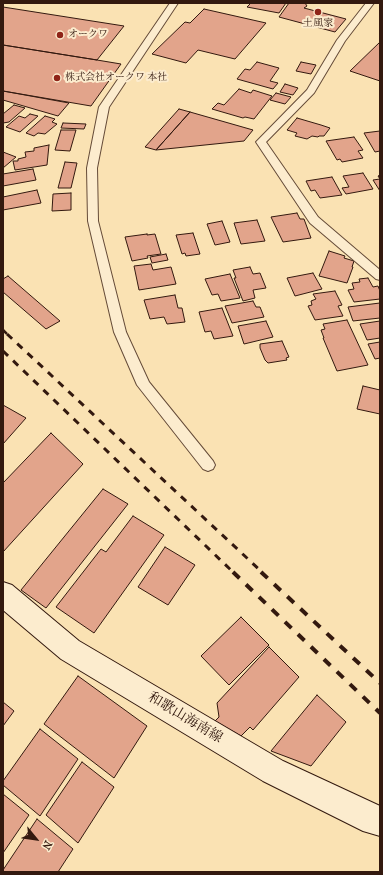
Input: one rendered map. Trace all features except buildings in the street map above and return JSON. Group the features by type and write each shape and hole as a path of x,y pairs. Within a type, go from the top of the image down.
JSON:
{"main road":[{"name":"和歌山海南線","path":"3,594 77,654 273,771 374,820 380,821"}],"lane":[{"path":"174,3 104,107 92,168 92,221 120,332 144,385 208,465"},
{"path":"370,3 341,40 311,91 261,142 314,220 380,276"}],"railway":[{"path":"3,330 7,334"},
{"path":"7,334 263,573"},
{"path":"3,351 234,573"},
{"path":"233,572 380,713"},
{"path":"261,572 380,683"}],"place":[{"name":"土風家","path":"318,12"},
{"name":"オークワ","path":"60,35"},
{"name":"株式会社オークワ 本社","path":"57,78"}]}
